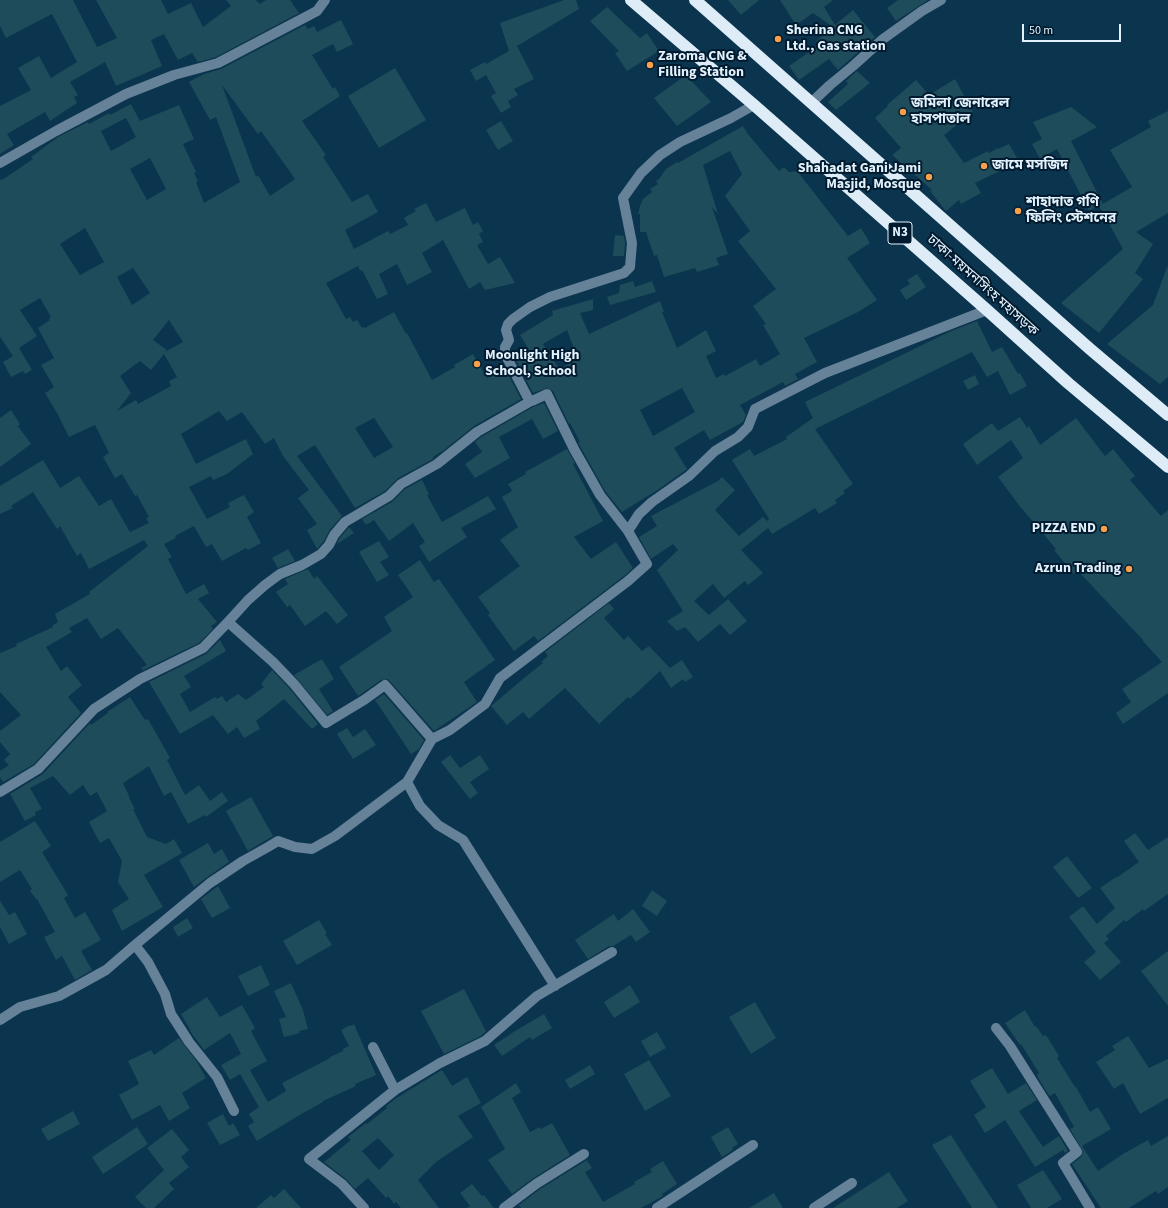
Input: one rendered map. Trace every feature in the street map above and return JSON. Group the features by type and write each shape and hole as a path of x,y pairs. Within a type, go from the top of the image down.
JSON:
{"highway":[{"name":"ঢাকা-ময়মনসিংহ মহাসড়ক","path":"632,0 754,105 1068,383 1168,467"},
{"name":"ঢাকা-ময়মনসিংহ মহাসড়ক","path":"695,0 1084,344 1168,415"}],"street":[{"path":"0,163 56,130 126,94 174,75 218,63 317,11 325,0"},
{"path":"811,103 883,39 922,11 942,0"},
{"path":"531,401 529,400 505,354 505,347 509,340 506,330 508,324 530,307 550,297 624,273 630,267 632,244 623,198 637,178 660,155 680,142 731,118 754,105"},
{"path":"628,531 639,514 652,502 689,476 715,451 738,437 748,427 754,409 825,373 987,310"},
{"path":"0,792 38,768 94,709 140,679 203,648 248,600 280,574 302,565 321,554 345,522 389,496 401,484 437,464 477,432 531,401 547,394 574,449 600,495 628,531 647,564 628,581 500,678 485,704 450,730 432,739 407,782 335,836 312,849 295,847 278,841 243,861 210,883 106,970 59,996 20,1007 0,1020"},
{"path":"228,622 273,662 294,684 326,723 364,700 385,685 432,739"},
{"path":"407,782 420,806 438,825 463,840 555,986"},
{"path":"135,945 148,962 162,988 171,1014 189,1042 217,1077 234,1111"},
{"path":"364,1208 342,1184 309,1159 395,1090 440,1062 485,1041 537,996 612,952"},
{"path":"996,1028 1010,1046 1077,1152 1064,1163 1090,1208"},
{"path":"373,1047 395,1090"},
{"path":"657,1208 753,1145"},
{"path":"504,1208 536,1184 584,1154"},
{"path":"814,1208 852,1184"}],"building":[{"path":"0,0 73,0 97,47 117,38 96,0 161,0 168,14 191,3 203,27 231,6 226,0 256,0 260,4 266,0 290,0 299,13 216,57 198,62 192,53 178,60 164,34 151,40 162,66 116,86 105,62 70,82 78,95 74,97 77,103 50,121 45,112 7,134 14,145 0,154 0,106 31,90 18,68 39,56 51,78 77,62 52,14 6,38 0,26"},
{"path":"564,0 576,0 579,9 517,46 534,79 514,89 518,95 508,101 511,107 501,113 491,96 496,93 486,75 476,81 470,70 485,62 486,64 509,51 500,23"},
{"path":"728,0 759,0 741,15"},
{"path":"780,0 833,0 824,7 835,25 853,10 875,37 838,70 829,59 799,80 789,66 819,45 816,41 833,27 813,13 796,25"},
{"path":"898,0 928,0 896,21 887,8"},
{"path":"607,7 640,38 647,33 659,51 627,71 615,53 619,51 590,21"},
{"path":"341,20 353,44 337,52 333,44 312,55 333,89 335,87 340,96 302,121 326,155 323,157 352,202 368,194 378,212 345,230 354,249 388,231 390,234 408,225 404,218 416,211 414,209 426,203 436,222 465,208 473,225 478,222 483,231 479,234 483,242 477,245 488,264 500,257 515,283 485,290 480,282 469,289 443,240 422,253 432,272 407,285 397,264 379,274 388,294 377,299 362,270 360,271 358,266 326,283 346,319 350,317 353,322 357,320 362,328 365,328 394,312 432,380 455,367 454,365 473,354 487,378 504,367 521,399 474,426 433,457 433,459 398,478 385,491 355,508 315,445 297,456 342,516 329,531 324,541 317,549 307,530 317,524 298,498 309,490 283,456 274,438 265,444 242,412 227,421 219,411 181,434 196,464 246,439 253,454 227,474 213,480 211,476 189,487 207,519 230,507 228,503 244,495 254,512 247,517 261,543 248,550 246,548 222,561 212,544 206,547 194,526 175,536 176,538 164,544 172,557 168,559 186,594 204,584 209,593 198,599 217,622 211,626 213,629 199,643 143,670 141,668 147,665 118,628 101,639 87,618 69,628 72,632 46,647 61,671 67,666 82,685 68,697 81,713 34,764 3,782 0,777 0,771 9,765 4,760 10,754 0,742 0,731 21,715 0,692 0,653 17,646 16,644 53,627 53,625 58,622 55,614 90,594 89,592 148,546 144,540 89,569 81,553 77,556 60,526 57,529 33,492 11,506 13,508 0,514 0,486 43,460 60,488 79,476 99,506 111,499 130,532 149,523 146,518 149,517 137,495 135,496 122,474 115,478 103,457 109,453 95,425 69,437 45,393 54,387 41,365 54,358 38,328 50,320 49,318 51,317 40,298 20,310 37,336 19,348 32,370 25,374 23,371 11,377 3,362 13,356 0,337 0,180 33,159 31,157 58,137 88,122 89,124 109,113 110,115 131,104 140,121 179,105 194,139 183,144 196,172 194,173 198,181 196,182 204,203 240,182 216,117 210,120 189,82 204,74 221,69 305,25 308,29 314,26 317,32","holes":["222,85 258,134 261,131 295,179 270,196 258,175 256,177","126,118 136,137 111,151 101,131","150,158 166,189 147,200 130,169","85,228 104,262 80,275 60,244","133,268 150,293 132,305 117,277","169,320 183,342 165,352 167,350 153,340","164,354 177,377 169,381 171,386 138,404 136,400 117,411 131,393 120,376 140,361 151,370","374,418 393,447 374,458 355,428"]},
{"path":"395,68 426,120 379,148 348,96"},
{"path":"857,71 870,83 836,110 828,102 848,84 846,81"},
{"path":"686,75 711,102 677,126 654,98"},
{"path":"955,79 973,112 944,135 964,163 988,151 989,153 1009,144 1019,161 975,183 981,193 961,204 959,200 946,211 930,191 932,190 892,155 901,148 875,118 888,106 887,105 916,80 929,95"},
{"path":"1071,107 1097,127 1071,141 1103,204 1089,211 1057,149 1040,159 1032,144 1042,139 1033,122"},
{"path":"1168,111 1168,213 1136,232 1153,244 1135,273 1143,279 1099,333 1061,303 1123,249 1099,206 1132,187 1110,150 1151,127 1148,121"},
{"path":"501,121 513,141 498,150 486,130"},
{"path":"743,126 747,133 779,171 784,167 789,172 797,171 848,236 861,228 870,243 847,258 877,300 858,312 804,338 817,362 795,374 798,379 785,386 783,382 740,405 746,415 743,422 710,440 704,430 674,448 687,469 659,489 622,512 605,491 578,443 580,442 570,423 569,424 553,391 547,388 533,393 516,360 531,353 520,335 553,315 552,311 593,299 593,310 580,313 589,334 660,301 664,312 662,312 677,348 706,330 716,351 706,356 716,378 724,374 725,376 756,359 760,366 780,354 763,325 766,324 753,306 776,289 738,241 750,231 725,196 742,174 730,151 703,165 718,214 712,207 728,254 716,258 719,265 697,272 695,268 664,277 657,255 654,256 646,232 640,232 640,214 638,214 643,199 652,192 650,189 658,184 656,181 666,169 677,162 678,163","holes":["567,330 578,359 559,369 543,344","682,388 695,412 653,436 640,410"]},
{"path":"615,235 624,236 624,256 613,256"},
{"path":"1167,267 1168,377 1160,384 1107,344 1153,305"},
{"path":"917,274 926,287 906,300 900,290 910,284 907,280"},
{"path":"633,281 635,287 652,281 656,292 610,305 607,297 619,293 620,285"},
{"path":"977,321 992,352 1002,347 1027,386 1010,395 998,371 987,377 972,352 815,429 853,484 843,491 845,493 835,500 837,503 819,514 815,508 772,534 768,528 741,550 763,573 748,585 745,581 724,598 713,584 694,601 709,615 728,599 747,621 730,635 720,624 698,642 685,627 677,631 667,621 683,611 657,570 678,550 673,544 651,559 639,537 657,526 651,516 718,481 722,477 735,490 715,510 739,536 763,517 767,521 769,519 732,460 750,449 754,456 787,439 786,437 813,418 805,402 949,332"},
{"path":"975,375 979,384 968,390 963,381"},
{"path":"544,403 558,431 543,439 532,419 499,437 510,458 475,478 465,464 482,452 475,442 533,407"},
{"path":"11,410 20,424 18,426 31,444 0,467 0,418"},
{"path":"1020,417 1027,428 1029,426 1040,445 1076,418 1105,456 1113,449 1135,476 1130,480 1161,516 1168,510 1168,693 1123,724 1116,713 1131,702 1122,689 1162,662 1078,571 1074,574 1054,550 1056,549 1018,504 998,477 1023,458 1011,440 977,465 963,444 992,423 998,431"},
{"path":"567,449 575,463 573,464 603,521 574,537 591,559 616,542 633,568 538,641 534,636 514,651 488,615 490,613 478,597 520,566 500,540 518,527 502,497 512,491 508,484 526,474 525,472"},
{"path":"422,480 429,494 427,495 442,522 488,496 496,509 461,528 467,537 429,562 419,546 425,542 413,523 389,541 374,520 366,525 362,519 392,502 405,489"},
{"path":"349,527 354,533 337,544 339,539"},
{"path":"379,541 389,557 380,562 389,575 377,582 359,552"},
{"path":"288,549 295,561 278,568 272,558"},
{"path":"420,560 434,582 439,579 495,660 464,682 477,702 434,731 388,679 381,680 358,696 339,667 392,631 384,617 413,597 398,575"},
{"path":"308,569 314,579 317,576 348,615 337,624 326,611 305,626 290,605 287,607 276,592 288,584 285,579"},
{"path":"609,603 614,609 604,618 624,640 628,636 642,651 649,646 670,668 682,660 693,677 685,682 683,679 671,688 660,671 630,699 628,697 599,724 565,688 529,719 523,712 507,725 491,706 543,663 541,662 548,656 545,652"},
{"path":"220,640 226,651 184,676 191,687 180,694 190,712 215,697 217,699 222,696 226,702 238,694 246,700 264,687 261,684 272,670 289,688 318,724 312,729 284,699 256,721 260,729 244,738 237,727 228,734 213,715 180,734 149,682 206,654"},
{"path":"322,659 334,679 319,689 333,711 327,715 294,675"},
{"path":"384,694 424,740 419,749 411,754 375,700"},
{"path":"130,697 145,720 148,719 170,758 167,760 185,795 199,785 210,801 222,792 228,801 206,817 205,815 188,824 171,792 164,796 149,766 123,783 135,809 133,809 147,837 166,844 174,839 182,853 144,875 163,907 122,931 112,910 129,899 118,882 122,861 109,838 100,843 89,822 107,811 97,792 90,796 83,785 70,795 53,776 30,788 42,809 35,812 36,815 25,821 10,794 43,774 90,723 91,725 108,713 107,712"},
{"path":"347,728 353,737 365,729 376,745 353,759 337,734"},
{"path":"450,755 460,768 480,755 489,769 470,782 478,793 470,799 441,762"},
{"path":"251,797 273,836 248,851 226,811"},
{"path":"35,821 51,846 42,852 68,895 64,898 75,918 85,912 101,940 81,951 92,970 75,980 62,956 56,960 44,937 55,932 37,899 30,891 32,889 20,870 0,882 0,842"},
{"path":"1135,833 1148,850 1168,837 1168,894 1144,911 1143,909 1126,922 1124,920 1106,936 1109,939 1104,943 1121,962 1100,980 1084,962 1096,952 1069,917 1083,906 1097,924 1115,908 1100,888 1139,862 1124,841"},
{"path":"208,843 214,854 222,849 229,862 194,887 179,860"},
{"path":"1067,856 1092,888 1078,898 1053,867"},
{"path":"218,886 230,908 212,918 201,899"},
{"path":"652,890 667,901 657,916 642,906"},
{"path":"0,901 9,915 15,912 27,934 9,944 0,927"},
{"path":"633,909 650,932 636,942 631,935 588,959 575,940 614,914 618,921"},
{"path":"187,918 193,928 178,937 173,927"},
{"path":"319,920 332,945 297,965 283,941"},
{"path":"1168,951 1168,1006 1141,971"},
{"path":"261,965 270,985 248,996 238,976"},
{"path":"291,983 303,1010 308,1029 299,1031 300,1033 284,1037 279,1019 286,1017 274,991"},
{"path":"630,985 640,1002 614,1018 604,1002"},
{"path":"464,989 486,1031 481,1036 444,1054 421,1011"},
{"path":"207,997 220,1017 242,1005 255,1028 251,1031 267,1061 250,1070 268,1102 286,1091 282,1083 343,1051 343,1049 349,1046 341,1030 354,1024 376,1075 323,1101 257,1141 248,1126 254,1122 249,1114 259,1107 240,1074 230,1080 221,1065 241,1054 230,1033 204,1050 190,1031 181,1014"},
{"path":"755,1002 776,1038 751,1054 729,1017"},
{"path":"1025,1010 1035,1027 1036,1026 1043,1036 1046,1035 1059,1056 1057,1058 1090,1112 1098,1107 1111,1129 1082,1146 1098,1171 1123,1154 1148,1140 1151,1146 1168,1136 1168,1187 1158,1194 1156,1191 1129,1208 1101,1208 1072,1164 1081,1157 1083,1152 1070,1129 1074,1127 1055,1093 1050,1096 1048,1094 1037,1076 1039,1073 1021,1044 1020,1045 1005,1023"},
{"path":"544,1014 552,1028 532,1040 530,1037 502,1056 494,1045"},
{"path":"657,1032 666,1048 650,1057 641,1041"},
{"path":"1128,1036 1149,1068 1168,1059 1168,1098 1140,1114 1123,1083 1114,1089 1096,1062 1115,1050 1112,1046"},
{"path":"179,1038 197,1062 206,1078 182,1093 190,1108 169,1121 160,1105 132,1120 119,1095 139,1084 128,1061 151,1050 154,1055"},
{"path":"649,1060 671,1096 645,1111 624,1074"},
{"path":"590,1065 595,1074 570,1089 565,1080"},
{"path":"992,1068 1008,1094 1026,1083 1037,1100 1019,1111 1043,1147 1059,1136 1068,1151 1065,1153 1063,1150 1035,1167 1005,1120 985,1133 974,1115 986,1107 970,1081"},
{"path":"442,1070 452,1086 467,1077 481,1103 458,1116 473,1137 436,1162 418,1180 439,1208 401,1208 396,1202 394,1204 388,1196 386,1198 368,1178 355,1189 346,1179 324,1162 351,1140 348,1137 387,1108 386,1106","holes":["378,1138 394,1155 379,1170 362,1151"]},
{"path":"516,1083 521,1092 512,1098 530,1132 540,1127 541,1129 552,1123 570,1155 532,1179 512,1194 488,1160 505,1149 481,1107"},
{"path":"73,1111 80,1124 48,1141 41,1129"},
{"path":"223,1114 229,1126 233,1123 240,1135 220,1145 207,1123"},
{"path":"137,1127 148,1144 103,1174 92,1157"},
{"path":"728,1127 738,1144 732,1148 733,1150 722,1157 711,1137"},
{"path":"172,1129 189,1150 181,1157 189,1167 169,1183 174,1189 154,1208 146,1208 135,1197 164,1170 147,1148"},
{"path":"951,1135 998,1208 972,1208 932,1145"},
{"path":"587,1160 592,1168 585,1172 603,1202 635,1184 634,1182 652,1172 650,1169 663,1161 677,1184 662,1194 663,1196 641,1208 521,1208 519,1205 540,1189"},
{"path":"1043,1170 1062,1199 1047,1208 1031,1208 1017,1185"},
{"path":"889,1172 908,1201 897,1208 833,1208"},
{"path":"472,1184 482,1196 484,1195 494,1208 467,1208 470,1206 460,1193"},
{"path":"284,1189 301,1208 256,1208 271,1195 274,1198"},
{"path":"774,1193 783,1208 749,1208"}],"place":[{"name":"Sherina CNG Ltd., Gas station","path":"778,39"},
{"name":"Zaroma CNG & Filling Station","path":"650,65"},
{"name":"জমিলা জেনারেল হাসপাতাল","path":"903,112"},
{"name":"জামে মসজিদ","path":"984,166"},
{"name":"Shahadat Gani Jami Masjid, Mosque","path":"929,177"},
{"name":"শাহাদাত গণি ফিলিং স্টেশনের","path":"1018,211"},
{"name":"Moonlight High School, School","path":"477,364"},
{"name":"PIZZA END","path":"1104,529"},
{"name":"Azrun Trading","path":"1129,569"}]}
